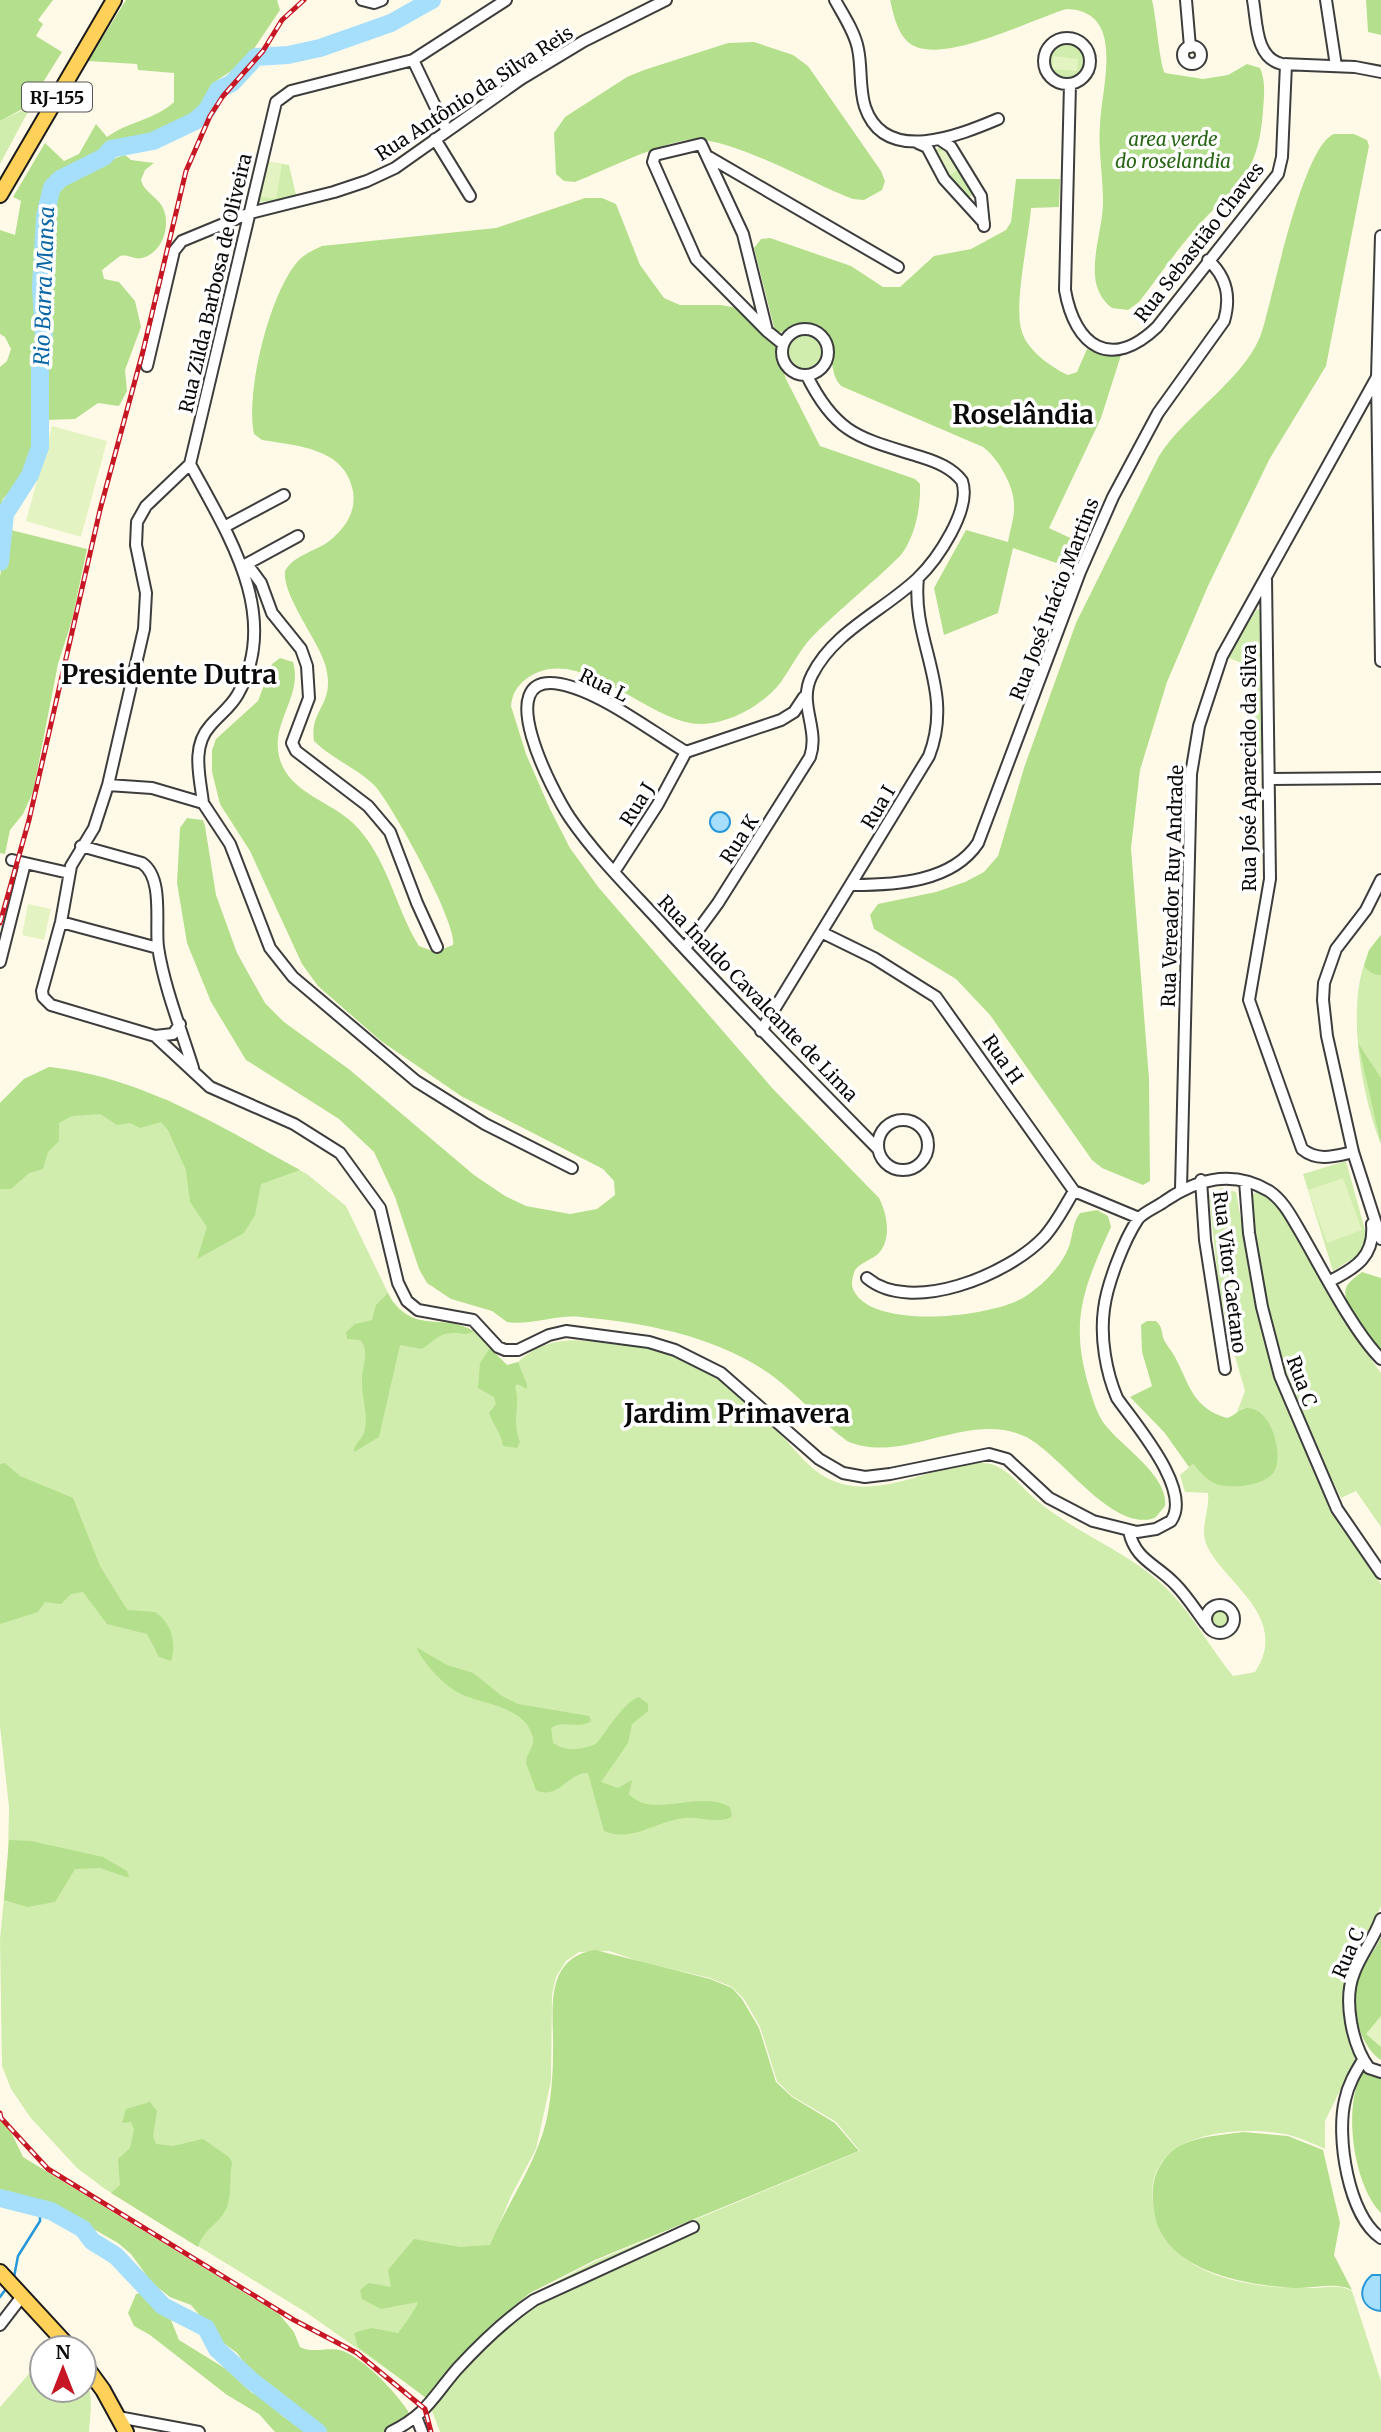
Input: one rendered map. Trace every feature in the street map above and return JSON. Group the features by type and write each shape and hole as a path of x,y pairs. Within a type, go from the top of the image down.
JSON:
{"main road":[{"name":"RJ-155","path":"0,195 114,0"},
{"path":"0,2272 58,2334"},
{"path":"98,2386 126,2432"}],"street":[{"path":"362,0 374,3 382,0"},
{"path":"447,131 413,60 506,0"},
{"name":"Rua Antônio da Silva Reis","path":"147,366 178,245 250,213 367,181 394,168 521,79 584,41 666,0"},
{"path":"835,0 857,43 865,107 873,121 891,136 917,142 942,141 998,120"},
{"path":"1186,0 1190,47"},
{"path":"1253,0 1264,53 1272,61 1381,72"},
{"path":"1326,0 1336,66"},
{"path":"1063,38 1080,42 1090,56 1085,75 1070,84 1051,78 1044,64 1048,47 1063,38"},
{"name":"Rua Zilda Barbosa de Oliveira","path":"190,464 273,109 280,98 290,92 413,60"},
{"name":"Rua Sebastião Chaves","path":"1070,84 1065,281 1069,306 1087,342 1107,349 1142,339 1162,322 1278,174 1282,157 1286,64"},
{"path":"435,139 470,197"},
{"path":"917,142 926,147 960,199 984,227 981,198 951,147 942,141"},
{"path":"767,331 743,234 709,157 697,142 655,155 653,160 696,259 767,331 783,344"},
{"path":"709,157 898,267"},
{"path":"1381,236 1377,377 1381,661"},
{"name":"Rua José Inácio Martins","path":"853,885 890,883 936,874 962,861 978,843 1080,572 1112,497 1158,413 1224,321 1228,303 1225,281 1208,260"},
{"path":"799,330 811,330 822,337 828,348 827,361 819,371 807,376 793,373 782,358 783,344 799,330"},
{"path":"781,720 794,712 804,697 813,673 830,650 918,578 962,512 965,497 962,481 940,464 849,431 822,405 807,376"},
{"name":"Rua Vereador Ruy Andrade","path":"1181,1189 1191,774 1199,726 1218,665 1377,377"},
{"path":"180,1024 173,1034 155,1036 57,1007 46,1001 42,992 61,922 69,873 81,846 94,828 108,785 146,617 145,593 136,545 137,522 146,506 190,464 245,565 261,583 272,613 301,649 307,666 309,698 292,743 296,751 368,806 390,832 437,947"},
{"path":"224,527 284,495"},
{"path":"245,565 298,536"},
{"path":"245,565 253,613 251,654 238,693 210,725 199,743 203,803 233,851 270,947 293,977 416,1081 485,1124 572,1168"},
{"name":"Rua José Aparecido da Silva","path":"1266,575 1270,879 1249,987 1251,1010 1302,1149 1325,1158 1353,1152"},
{"name":"Rua I","path":"761,1031 853,885 929,756 936,737 937,689 918,605 918,578"},
{"path":"900,592 912,593 918,605"},
{"name":"Rua L","path":"614,872 570,817 550,780 526,712 529,690 548,682 574,688 686,752"},
{"path":"804,697 812,725"},
{"path":"686,752 781,720 798,718 812,725"},
{"name":"Rua K","path":"685,948 769,824 810,757 814,744 812,725"},
{"name":"Rua J","path":"614,872 658,804 686,752"},
{"path":"1270,779 1381,778"},
{"path":"108,785 152,788 203,803"},
{"path":"81,846 147,866 155,887 158,948 193,1069"},
{"path":"12,860 69,873"},
{"path":"0,962 25,863"},
{"name":"Rua Inaldo Cavalcante de Lima","path":"614,872 761,1031 877,1148 888,1166 905,1170 923,1160 928,1143 920,1126 902,1120 885,1126 878,1138 877,1148"},
{"path":"1366,910 1381,880"},
{"path":"1381,895 1336,948 1324,983 1323,1000 1327,1036 1353,1152 1381,1239"},
{"path":"61,922 158,948"},
{"name":"Rua H","path":"823,933 874,958 936,997 1074,1191"},
{"path":"155,1036 210,1087 294,1124 340,1153 380,1208 398,1283 407,1301 418,1310 472,1320 505,1350 518,1350 549,1335 566,1331 661,1345 720,1373 819,1459 843,1473 876,1476 973,1455 997,1455 1013,1463 1032,1484 1057,1503 1082,1517 1129,1531 1144,1532 1162,1527 1174,1518 1175,1492 1168,1474 1117,1398 1104,1342 1104,1309 1109,1289 1139,1218 1181,1189 1201,1180 1245,1181 1275,1196 1285,1208 1359,1331 1381,1359"},
{"name":"Rua Vitor Caetano","path":"1201,1180 1205,1240 1225,1369"},
{"name":"Rua C","path":"1245,1181 1249,1233 1262,1307 1280,1376 1337,1509 1381,1573"},
{"path":"866,1278 879,1288 907,1295 969,1281 1007,1265 1045,1236 1074,1191 1139,1218"},
{"path":"1330,1281 1358,1266 1368,1253 1373,1234 1368,1205"},
{"path":"1129,1531 1133,1546 1142,1559 1178,1586 1206,1624"},
{"name":"Rua C","path":"1363,2060 1354,2032 1350,1991 1353,1975 1381,1919"},
{"path":"1381,2072 1369,2068 1363,2060 1349,2083 1344,2103 1347,2167 1360,2214 1367,2228 1381,2238"},
{"path":"391,2432 417,2419 459,2368 515,2313 534,2300 693,2227"},
{"path":"0,2325 20,2292"},
{"path":"118,2417 199,2432"},
{"path":"417,2419 422,2432"}],"green space":[{"path":"0,0 53,0 38,20 43,24 36,36 62,52 28,106 0,121"},
{"path":"126,0 277,0 280,10 245,62 213,83 196,115 144,140 108,141 101,156 52,181 44,199 38,281 39,338 33,448 23,477 3,499 0,509 0,367 7,361 11,349 5,337 0,334 0,230 15,235 21,201 13,197 45,143 64,161 79,154 96,124 107,137 159,113 174,102 174,73 138,70 137,64 88,61"},
{"name":"area verde do roselandia","path":"890,0 1152,0 1165,73 1203,79 1228,75 1247,64 1260,68 1264,95 1256,153 1241,180 1185,241 1139,302 1128,310 1112,308 1100,294 1095,276 1095,257 1103,210 1100,134 1106,73 1104,37 1098,23 1086,13 1067,9 984,40 938,50 920,48 906,40 896,22"},
{"path":"1366,0 1381,0 1381,35 1368,32"},
{"path":"1067,40 1082,46 1088,61 1082,76 1067,82 1052,76 1046,61 1052,46"},
{"path":"754,42 793,55 808,66 881,171 885,181 882,190 864,200 853,199 746,152 704,140 675,142 575,182 564,181 556,174 554,133 565,117 627,77 644,70 728,43"},
{"path":"1053,56 1078,59 1077,71 1052,69"},
{"path":"36,97 0,164 0,121 23,110"},
{"path":"1334,134 1354,134 1367,140 1369,146 1326,366 1269,460 1208,586 1167,682 1140,770 1131,848 1149,1079 1150,1181 1143,1185 1102,1168 1092,1160 990,1015 956,979 874,929 870,915 878,904 936,892 965,882 984,872 998,856 1024,768 1076,623 1159,456 1185,425 1232,378 1256,346 1301,191 1322,144"},
{"path":"947,143 977,192 964,201 931,152"},
{"path":"948,147 961,169 948,176 935,154"},
{"path":"125,155 131,160 154,163 145,170 141,180 162,206 166,221 164,237 149,255 139,258 120,256 102,270 104,279 119,282 135,301 141,327 125,370 127,391 119,406 98,403 75,419 46,420 44,303 51,211 57,196 70,182 97,166"},
{"path":"264,161 289,165 297,199 257,202"},
{"path":"264,161 282,164 276,199 258,196"},
{"path":"1016,179 1060,179 1059,207 1031,208 1019,306 1025,339 1041,358 1068,375 1077,372 1087,349 1105,355 1122,352 1101,418 1049,528 1081,543 1071,568 1013,548 998,613 944,635 934,588 966,530 1008,542 1014,509 1008,481 994,458 983,447 841,386 834,373 829,344 822,331 800,327 784,332 775,331 754,248 761,239 770,238 851,266 883,287 900,287 934,256 971,249 1006,230 1011,222"},
{"path":"585,198 602,198 616,204 640,265 664,298 680,305 721,305 738,308 777,348 786,379 820,446 915,479 920,484 919,502 913,531 901,555 811,638 774,690 747,711 714,723 682,721 591,676 569,669 547,670 526,679 512,698 511,706 526,754 570,848 599,888 773,1089 879,1198 886,1218 886,1241 879,1253 855,1270 852,1280 854,1291 866,1304 885,1312 909,1316 936,1316 989,1310 1011,1303 1033,1291 1058,1266 1067,1251 1080,1213 1097,1210 1108,1216 1111,1227 1093,1268 1082,1304 1080,1342 1083,1363 1094,1402 1103,1422 1153,1473 1160,1484 1165,1506 1155,1518 1138,1519 1121,1514 1024,1436 1002,1430 980,1429 912,1444 868,1447 847,1441 784,1385 753,1363 707,1342 657,1328 581,1317 507,1322 492,1311 451,1299 427,1283 419,1269 395,1197 374,1152 339,1119 246,1060 211,1002 187,943 177,883 180,828 187,818 203,820 216,895 237,953 265,1003 284,1022 350,1070 474,1175 505,1196 526,1206 570,1214 597,1209 615,1195 614,1181 603,1169 461,1096 381,1041 318,986 302,964 250,851 220,804 212,772 212,750 216,739 258,701 272,664 280,658 293,662 294,686 279,732 279,756 284,768 300,787 344,815 365,836 383,866 419,946 435,952 453,945 452,933 435,890 383,797 368,780 314,741 315,721 328,689 328,678 321,653 289,592 285,571 294,560 333,538 342,528 352,511 353,491 348,477 330,458 305,447 262,440 254,434 253,393 257,369 262,343 278,294 299,260 313,250 322,246 496,228"},
{"path":"804,335 817,340 822,353 817,366 804,371 791,366 786,353 791,340"},
{"path":"52,426 107,441 81,537 26,521"},
{"path":"7,529 87,549 72,620 58,664 33,792 23,814 10,830 5,854 0,853 0,577"},
{"path":"1257,609 1264,611 1269,754 1241,754 1255,668 1226,657"},
{"path":"28,904 51,909 44,940 22,935"},
{"path":"1381,935 1381,1144 1366,1096 1357,1036 1357,1007 1360,979 1368,954"},
{"path":"1381,935 1381,975 1371,973 1364,966 1369,950"},
{"path":"1358,1043 1381,1078 1381,1144"},
{"path":"49,1067 80,1072 168,1100 307,1174 346,1206 391,1299 402,1310 421,1320 460,1325 471,1330 507,1365 515,1365 524,1356 545,1345 567,1340 650,1348 673,1356 720,1380 748,1402 812,1468 827,1478 846,1485 885,1485 964,1465 983,1463 998,1467 1050,1511 1154,1577 1186,1611 1233,1676 1255,1672 1264,1652 1265,1634 1251,1602 1215,1560 1207,1546 1204,1526 1208,1493 1185,1492 1180,1475 1193,1464 1214,1482 1235,1485 1245,1482 1277,1461 1273,1434 1266,1422 1243,1408 1237,1412 1245,1391 1227,1329 1218,1280 1209,1195 1221,1188 1236,1192 1257,1307 1276,1376 1330,1511 1381,1584 1381,1906 1347,1977 1346,2016 1355,2060 1325,2121 1325,2149 1290,2135 1264,2132 1218,2133 1196,2139 1177,2148 1163,2161 1154,2180 1153,2203 1158,2225 1168,2243 1192,2264 1207,2271 1256,2285 1289,2288 1335,2287 1352,2291 1381,2381 1381,2432 440,2432 427,2398 495,2323 530,2295 596,2261 860,2151 836,2122 792,2096 777,2081 760,2027 744,1999 732,1987 710,1978 644,1963 609,1951 579,1952 566,1961 556,1977 552,1995 551,2081 536,2149 511,2196 479,2273 419,2392 307,2313 105,2189 77,2168 30,2117 11,2089 2,2066 0,1939 8,1857 9,1807 0,1726 0,1103 24,1079"},
{"path":"49,1067 82,1072 147,1092 210,1121 300,1170 261,1184 255,1215 244,1233 197,1259 207,1227 190,1202 186,1170 168,1130 161,1122 140,1128 130,1123 117,1125 100,1114 72,1116 59,1123 59,1141 48,1152 43,1169 29,1173 11,1189 0,1189 0,1103 24,1079"},
{"path":"1346,1161 1367,1237 1358,1255 1333,1271 1303,1174"},
{"path":"1343,1178 1362,1230 1327,1243 1308,1190"},
{"path":"1254,1193 1266,1193 1283,1209 1344,1322 1381,1373 1381,1527 1356,1491 1341,1498 1297,1401 1274,1334 1258,1265 1251,1206"},
{"path":"1362,1272 1381,1278 1381,1353 1358,1322 1345,1295 1346,1288"},
{"path":"388,1293 396,1306 416,1319 450,1323 474,1331 468,1334 447,1333 422,1349 400,1345 379,1437 354,1452 365,1427 362,1377 365,1349 360,1340 347,1339 346,1332 355,1324 372,1320 376,1305"},
{"path":"1147,1321 1156,1321 1160,1325 1164,1340 1175,1356 1189,1387 1207,1408 1227,1418 1246,1408 1255,1409 1262,1414 1276,1442 1277,1462 1271,1475 1247,1485 1228,1486 1214,1483 1193,1464 1189,1467 1164,1432 1130,1397 1152,1386 1142,1352 1141,1325"},
{"path":"490,1348 507,1365 518,1362 527,1385 527,1389 517,1384 515,1387 516,1426 520,1442 517,1448 503,1446 489,1413 496,1404 494,1397 478,1388 480,1363"},
{"path":"5,1463 20,1476 73,1498 100,1566 124,1605 128,1610 155,1612 169,1627 173,1640 171,1661 159,1657 147,1634 107,1624 83,1592 71,1594 61,1604 45,1602 38,1612 0,1624 0,1464"},
{"path":"1219,1610 1226,1613 1229,1620 1226,1627 1219,1630 1212,1627 1209,1620 1212,1613"},
{"path":"416,1647 447,1665 473,1673 502,1696 518,1704 589,1716 591,1721 586,1724 560,1724 551,1728 553,1743 563,1748 580,1749 596,1744 621,1711 639,1697 648,1704 648,1711 632,1724 628,1743 601,1782 618,1788 632,1780 629,1794 650,1804 718,1802 730,1807 732,1816 722,1820 684,1818 634,1833 614,1834 604,1831 588,1773 575,1777 551,1792 536,1790 526,1763 533,1741 528,1726 512,1712 454,1690 435,1674"},
{"path":"9,1840 31,1841 103,1857 127,1871 129,1878 100,1868 75,1869 55,1902 27,1907 4,1900"},
{"path":"1381,1937 1381,2060 1373,2054 1362,2035 1354,2001 1359,1974"},
{"path":"595,1950 710,1979 732,1988 742,1999 759,2028 776,2082 792,2097 835,2123 859,2151 595,2260 530,2293 494,2323 426,2398 358,2347 354,2333 371,2328 398,2333 418,2302 381,2309 362,2299 360,2290 369,2283 391,2287 388,2270 414,2239 460,2247 490,2245 535,2154 546,2122 553,2070 553,2005 558,1977 573,1958"},
{"path":"1381,2016 1381,2047 1366,2034"},
{"path":"1365,2069 1381,2077 1381,2213 1363,2183 1354,2142 1353,2101"},
{"path":"150,2102 157,2111 153,2136 156,2144 173,2146 203,2139 232,2162 227,2207 204,2235 198,2247 111,2193 120,2185 118,2159 130,2148 134,2130 131,2122 122,2123 126,2109"},
{"path":"0,2119 12,2134 23,2157 279,2314 294,2332 300,2347 343,2351 362,2362 399,2398 411,2416 384,2432 325,2432 310,2416 261,2385 237,2353 221,2341 191,2305 170,2297 152,2283 131,2254 118,2243 83,2223 0,2190"},
{"path":"1243,2132 1288,2136 1323,2150 1340,2223 1334,2255 1352,2290 1331,2286 1275,2286 1232,2279 1192,2263 1162,2235 1155,2216 1153,2194 1154,2180 1164,2160 1171,2152 1190,2142"},
{"path":"141,2293 171,2320 179,2340 226,2369 252,2393 268,2400 282,2416 309,2432 275,2432 259,2414 227,2395 150,2335 134,2326 128,2313 136,2294"},
{"path":"28,2375 28,2404 91,2404 89,2432 0,2432 0,2407"}],"water":[{"path":"716,812 724,812 730,822 724,832 716,832 710,826 710,818"},
{"path":"1372,2275 1381,2275 1381,2311 1368,2306 1363,2297 1364,2286"}],"waterway":[{"name":"Rio Barra Mansa","path":"0,562 5,514 30,475 40,447 40,359 44,339 41,287 45,216 52,187 60,179 104,157 111,149 153,141 195,121 207,110 218,90 232,83 256,57 288,55 320,48 391,23 432,0"},
{"name":"Rio Barra Mansa","path":"0,2198 51,2211 83,2229 92,2241 116,2256 163,2306 206,2328 217,2349 252,2381 318,2432"},
{"path":"14,2277 18,2256 40,2221 40,2208"},
{"path":"0,2297 8,2286"}],"railway":[{"path":"0,923 29,820 100,510 143,351 186,171 210,116 223,96 263,51 282,20 304,0"},
{"path":"0,2113 1,2118 48,2169 294,2320 357,2353 425,2409 431,2432"}],"district":[{"name":"Roselândia","path":"1023,414"},
{"name":"Presidente Dutra","path":"169,674"},
{"name":"Jardim Primavera","path":"737,1413"}]}
